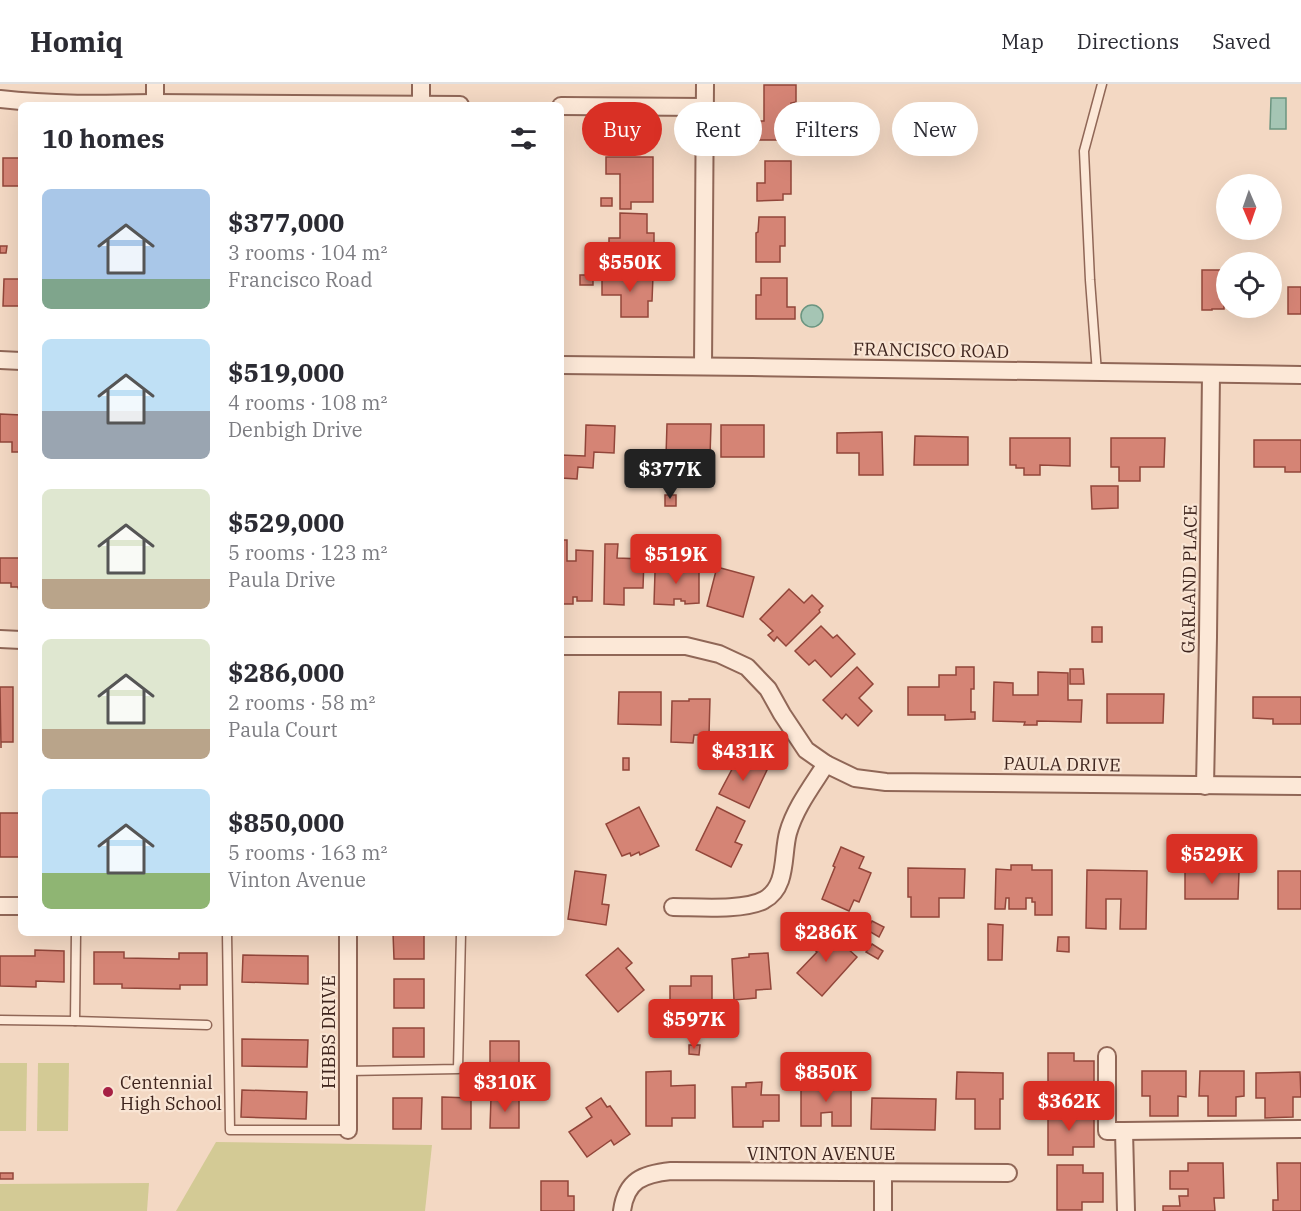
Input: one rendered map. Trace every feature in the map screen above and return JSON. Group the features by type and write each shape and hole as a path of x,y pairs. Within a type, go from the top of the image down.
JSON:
{"street":[{"path":"155,84 155,102"},
{"path":"421,84 421,102"},
{"path":"705,84 705,102"},
{"path":"0,99 27,102"},
{"path":"564,106 674,107"},
{"path":"703,366 705,156"},
{"path":"0,360 18,361"},
{"name":"FRANCISCO ROAD","path":"564,366 1301,375"},
{"name":"GARLAND PLACE","path":"1205,786 1211,374"},
{"path":"0,639 18,640"},
{"name":"PAULA DRIVE","path":"564,645 686,646 719,654 747,667 768,689 806,750 826,764 855,778 886,782 1301,786"},
{"path":"673,907 740,907 762,902 772,895 779,884 788,834 797,811 826,764"},
{"path":"0,906 18,906"},
{"name":"HIBBS DRIVE","path":"348,936 348,1130"},
{"path":"1107,1056 1107,1131 1301,1129"},
{"path":"1124,1131 1126,1211"},
{"name":"VINTON AVENUE","path":"622,1211 627,1190 637,1180 653,1173 671,1171 1008,1173"},
{"path":"883,1173 883,1211"}],"lane":[{"path":"1097,373 1084,151 1102,84"},
{"path":"75,1021 76,936"},
{"path":"228,936 230,1130 348,1130"},
{"path":"348,1071 458,1069 461,936"},
{"path":"0,1020 207,1025"}],"shaded area":[{"path":"1271,98 1286,98 1286,129 1270,129"},
{"path":"812,305 820,308 823,316 820,324 812,327 804,324 801,316 804,308"},
{"path":"0,1063 27,1063 26,1131 0,1131"},
{"path":"38,1063 69,1063 68,1131 37,1131"},
{"path":"216,1142 432,1145 425,1211 176,1211"},
{"path":"149,1183 147,1211 0,1211 0,1184"}],"building":[{"path":"764,85 796,85 796,102 774,102 774,140 762,140 762,121 764,121"},
{"path":"606,157 653,157 653,202 631,202 631,209 620,209 620,174 606,174"},
{"path":"3,158 18,158 18,186 3,186"},
{"path":"765,161 791,161 791,194 783,194 783,200 757,201 757,183 765,183"},
{"path":"601,198 612,198 612,206 601,206"},
{"path":"620,213 647,214 647,233 654,233 654,262 609,261 609,238 620,238"},
{"path":"759,217 785,217 785,246 780,246 780,262 756,262 756,233"},
{"path":"0,246 7,246 6,253 0,253"},
{"path":"1202,270 1216,270 1216,309 1202,310"},
{"path":"580,275 593,275 593,285 580,285"},
{"path":"602,276 653,276 652,301 648,301 648,317 621,317 621,295 602,295"},
{"path":"761,278 787,278 787,307 795,307 795,319 756,319 756,295 761,295"},
{"path":"4,279 18,279 18,306 3,306"},
{"path":"1288,287 1301,287 1301,314 1288,314"},
{"path":"0,414 18,415 18,452 12,452 12,442 0,442"},
{"path":"667,424 711,424 710,456 666,456"},
{"path":"586,425 615,426 614,453 594,452 593,468 578,467 577,479 564,478 564,455 585,456"},
{"path":"721,425 764,425 764,457 721,457"},
{"path":"882,432 883,475 859,475 859,453 837,453 837,433"},
{"path":"915,436 968,437 968,465 914,465"},
{"path":"1010,438 1070,438 1070,466 1040,465 1040,475 1024,475 1024,468 1010,465"},
{"path":"1111,438 1165,438 1164,467 1140,467 1140,481 1119,481 1119,467 1111,467"},
{"path":"1254,440 1301,440 1301,472 1285,472 1285,467 1254,467"},
{"path":"1091,486 1118,486 1118,508 1092,509"},
{"path":"665,495 676,495 676,506 665,506"},
{"path":"564,540 567,540 567,561 576,561 576,550 593,551 592,601 577,601 577,597 573,597 573,604 564,604"},
{"path":"605,544 618,544 617,558 644,559 643,588 624,588 624,605 604,604"},
{"path":"0,558 18,558 18,587 11,587 11,583 0,583"},
{"path":"661,562 688,565 688,569 699,569 699,603 685,604 685,601 681,599 674,599 674,605 654,604 655,572 661,572"},
{"path":"717,567 754,577 743,617 707,606"},
{"path":"789,589 804,603 812,595 823,606 820,612 786,646 777,637 774,641 768,635 773,631 760,619"},
{"path":"821,626 833,638 837,635 855,654 831,677 815,660 809,665 795,651"},
{"path":"1092,627 1102,627 1102,642 1092,642"},
{"path":"857,667 873,684 859,698 872,711 858,726 846,714 842,719 823,700"},
{"path":"956,667 974,667 971,712 975,712 975,719 945,720 945,715 908,715 908,687 939,687 939,675 956,675"},
{"path":"1070,669 1083,669 1084,684 1070,684"},
{"path":"1038,672 1068,673 1068,700 1082,700 1081,722 1037,721 1037,725 1024,725 1025,722 993,721 994,682 1013,683 1013,695 1038,695"},
{"path":"0,687 13,687 13,742 1,742 1,748"},
{"path":"619,692 661,692 661,725 618,724"},
{"path":"1107,694 1164,694 1163,723 1107,723"},
{"path":"1253,697 1301,697 1301,724 1273,724 1273,719 1253,718"},
{"path":"689,699 710,699 709,735 694,735 693,743 671,742 672,701 689,701"},
{"path":"739,756 767,770 749,808 719,794"},
{"path":"623,758 629,758 629,770 623,770"},
{"path":"639,807 659,846 640,855 639,852 631,856 630,853 622,856 606,824"},
{"path":"717,807 745,821 735,842 742,845 731,867 696,850"},
{"path":"0,813 18,813 18,857 0,857"},
{"path":"841,847 864,857 859,868 871,873 859,902 854,900 849,911 822,899"},
{"path":"1011,865 1032,865 1032,870 1052,870 1052,915 1035,915 1035,902 1032,902 1032,898 1026,898 1026,909 1009,909 1009,898 1006,898 1005,909 995,909 996,869 1011,870"},
{"path":"908,868 965,869 964,898 939,898 939,917 911,917"},
{"path":"1087,870 1147,871 1146,929 1120,929 1121,899 1106,899 1106,929 1086,928"},
{"path":"575,871 606,875 602,904 609,905 606,925 568,919"},
{"path":"1278,871 1301,871 1301,909 1278,909"},
{"path":"1185,872 1239,872 1238,899 1185,899"},
{"path":"872,921 884,927 879,937 867,930"},
{"path":"988,924 1003,925 1002,960 988,960"},
{"path":"826,929 857,957 822,996 797,973 817,952 810,946"},
{"path":"393,936 424,936 424,959 394,959"},
{"path":"1058,937 1069,937 1069,952 1057,951"},
{"path":"872,944 883,951 878,959 866,952"},
{"path":"618,948 632,963 626,968 644,990 618,1012 586,975"},
{"path":"35,950 64,951 64,982 36,981 36,987 0,986 0,956 35,956"},
{"path":"94,952 124,952 124,958 179,959 179,953 207,953 207,985 180,985 180,989 122,988 122,984 94,984"},
{"path":"768,953 771,989 756,990 756,998 734,1000 732,959 749,957 749,954"},
{"path":"243,955 308,956 308,984 242,982"},
{"path":"691,976 712,976 712,1017 691,1017 690,1022 679,1022 679,1017 670,1017 670,986 691,986"},
{"path":"394,979 424,979 424,1008 394,1008"},
{"path":"393,1028 424,1028 424,1057 393,1057"},
{"path":"242,1039 308,1040 307,1067 242,1066"},
{"path":"490,1041 519,1041 519,1072 490,1072"},
{"path":"689,1045 700,1045 699,1055 689,1054"},
{"path":"1048,1053 1074,1053 1074,1061 1094,1061 1094,1090 1073,1090 1073,1098 1048,1098"},
{"path":"671,1071 671,1086 695,1085 695,1118 672,1118 672,1126 646,1126 646,1072"},
{"path":"1142,1071 1186,1071 1186,1097 1178,1096 1178,1116 1150,1116 1150,1096 1142,1096"},
{"path":"1200,1071 1244,1071 1244,1096 1236,1097 1236,1116 1208,1116 1208,1096 1199,1096"},
{"path":"957,1072 1003,1073 1000,1129 975,1129 975,1099 956,1099"},
{"path":"1300,1072 1301,1097 1293,1097 1293,1117 1265,1118 1265,1098 1256,1098 1256,1073"},
{"path":"801,1081 851,1082 851,1126 832,1126 832,1112 821,1113 821,1126 801,1126"},
{"path":"762,1082 761,1095 779,1095 779,1121 763,1121 763,1127 733,1127 732,1087 746,1087 746,1083"},
{"path":"242,1090 307,1092 306,1119 241,1117"},
{"path":"442,1097 471,1098 471,1129 442,1129"},
{"path":"491,1097 519,1097 519,1128 490,1128"},
{"path":"393,1098 422,1098 421,1129 393,1129"},
{"path":"601,1098 607,1107 610,1106 630,1134 614,1145 611,1140 587,1157 569,1132 592,1117 586,1108"},
{"path":"872,1098 936,1099 935,1130 871,1129"},
{"path":"1048,1109 1074,1109 1074,1117 1094,1117 1094,1147 1073,1147 1073,1155 1048,1155"},
{"path":"1188,1163 1223,1163 1224,1198 1214,1198 1215,1211 1163,1211 1163,1206 1180,1206 1179,1196 1188,1196 1188,1189 1170,1189 1170,1171 1188,1171"},
{"path":"1277,1163 1301,1163 1301,1211 1273,1211 1273,1200 1278,1200"},
{"path":"1057,1165 1083,1165 1083,1173 1103,1173 1103,1202 1082,1202 1082,1210 1057,1210"},
{"path":"0,1173 13,1173 13,1179 0,1179"},
{"path":"541,1181 568,1181 568,1196 574,1196 574,1211 541,1211"}],"place":[{"name":"Centennial High School","path":"108,1092"}]}
